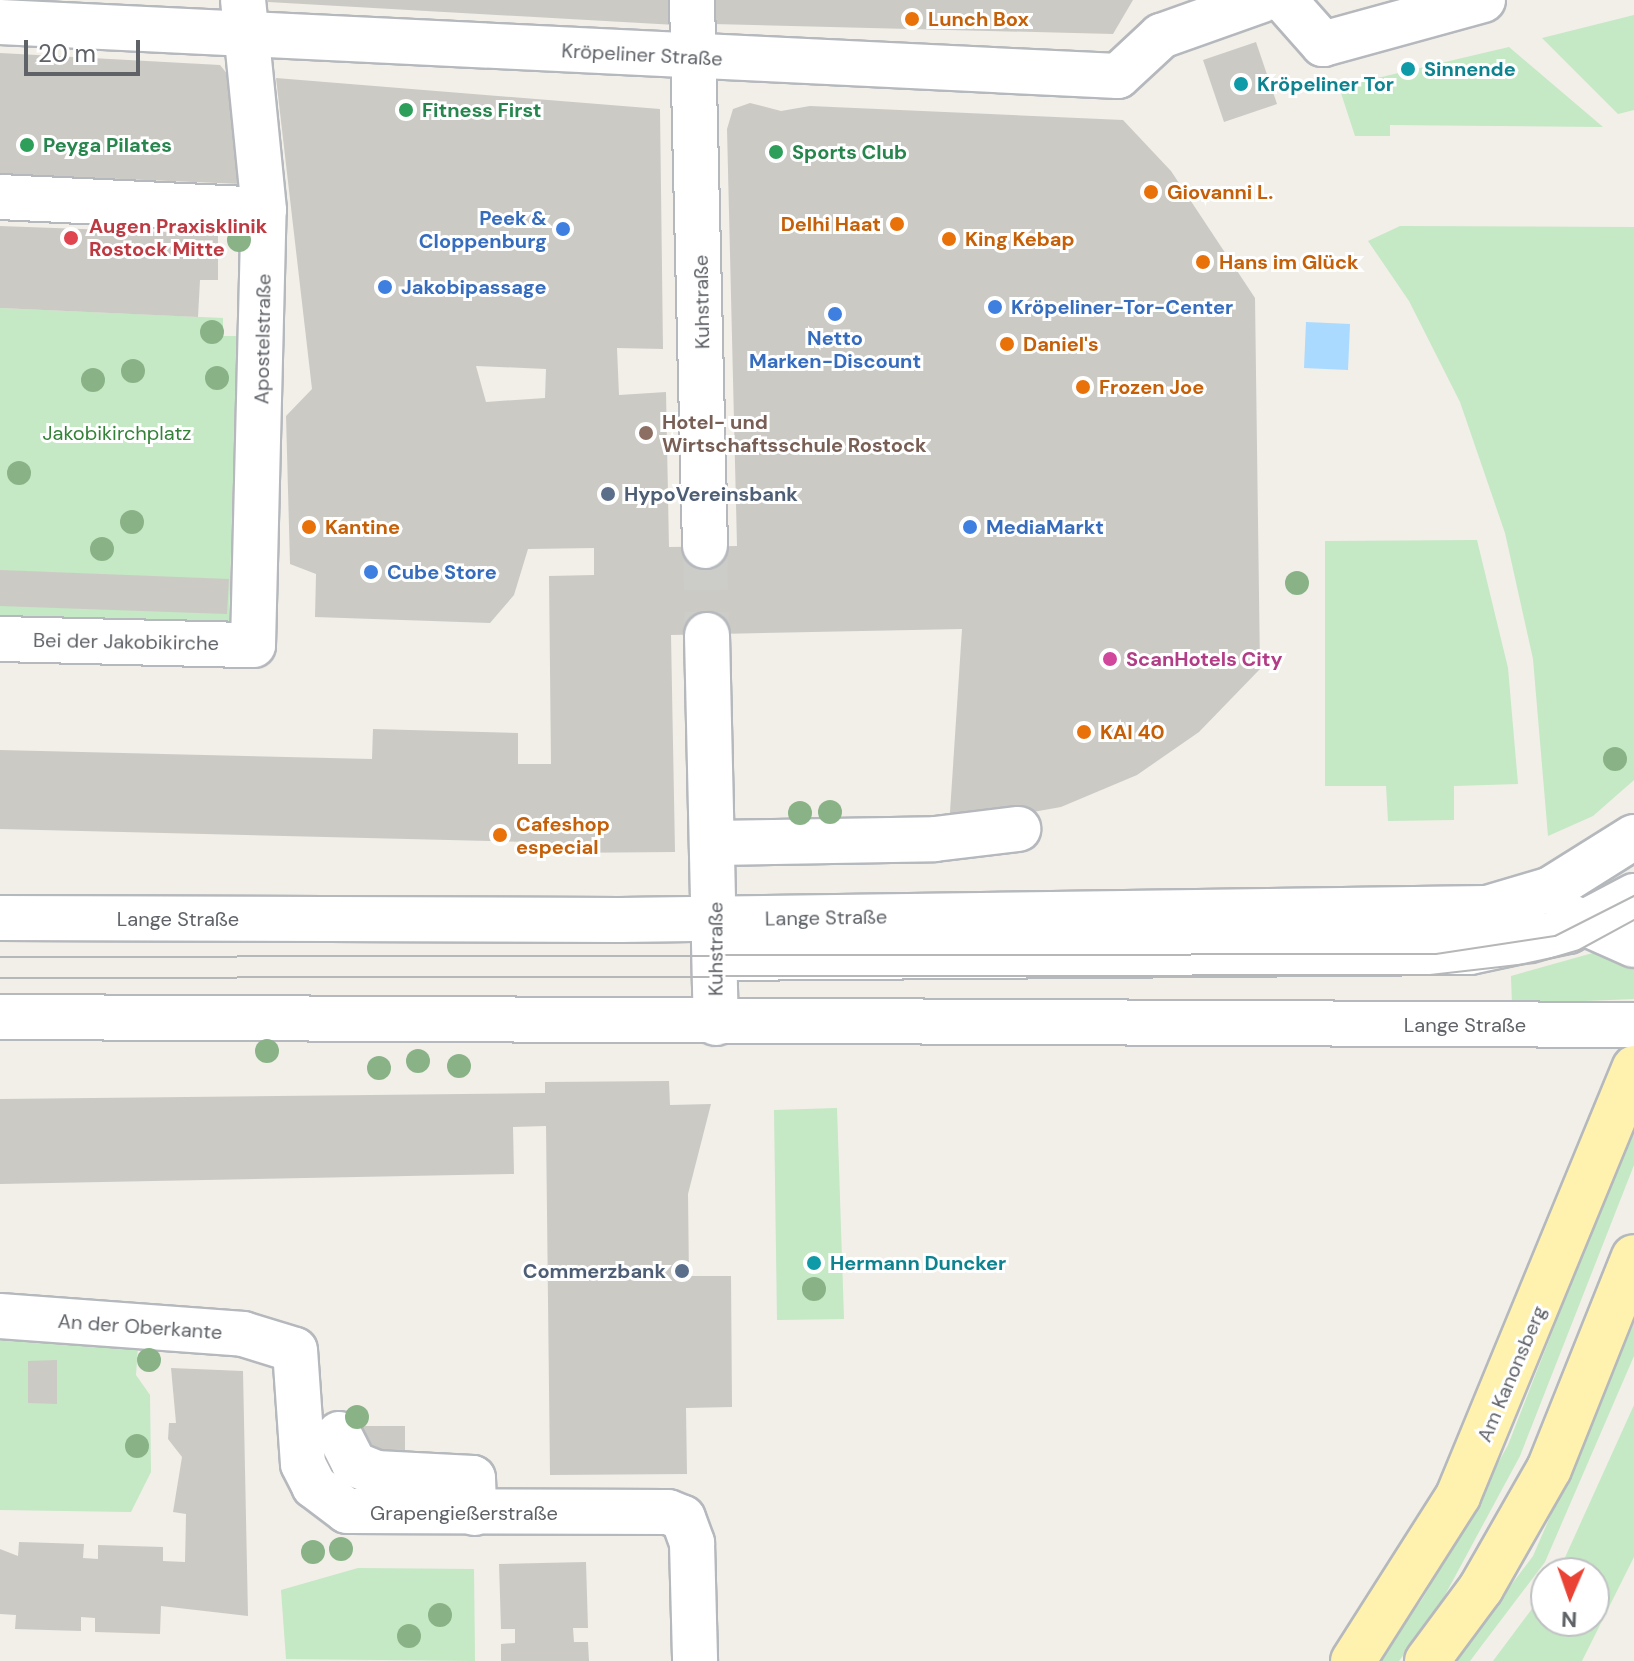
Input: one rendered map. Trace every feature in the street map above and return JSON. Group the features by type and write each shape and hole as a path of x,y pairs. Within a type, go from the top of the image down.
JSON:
{"main road":[{"name":"Am Kanonsberg","path":"1353,1661 1458,1496 1634,1068"},
{"path":"1427,1661 1481,1588 1549,1469 1634,1257"}],"street":[{"name":"Kuhstraße","path":"692,0 702,301 705,546"},
{"name":"Kröpeliner Straße","path":"0,22 246,17 694,58 1118,76 1161,36 1262,0"},
{"path":"1284,0 1323,44 1483,0"},
{"name":"Apostelstraße","path":"246,17 264,210 253,645"},
{"path":"0,197 264,210"},
{"name":"Kuhstraße","path":"707,635 715,843 716,1023"},
{"name":"Bei der Jakobikirche","path":"0,639 253,645"},
{"path":"715,843 999,833"},
{"name":"Lange Straße","path":"0,918 716,938 1516,903 1634,837"},
{"path":"716,938 1457,952 1533,942 1588,922 1634,896"},
{"path":"1516,903 1588,922 1634,945"},
{"name":"Lange Straße","path":"0,1017 716,1023 1634,1025"},
{"name":"An der Oberkante","path":"0,1316 289,1356"},
{"name":"Grapengießerstraße","path":"289,1356 303,1464 329,1502 373,1515 668,1512 683,1518 692,1543 695,1661"},
{"path":"339,1434 354,1464 376,1473 473,1478 474,1513"}],"green space":[{"path":"1634,15 1634,110 1618,114 1542,38"},
{"path":"1509,47 1603,127 1390,125 1390,136 1355,136 1339,87"},
{"path":"1400,226 1634,227 1634,780 1593,816 1548,836 1533,659 1505,533 1460,402 1409,301 1368,241"},
{"name":"Jakobikirchplatz","path":"0,308 223,318 223,336 237,336 229,624 0,616"},
{"path":"1477,540 1508,668 1518,784 1454,786 1454,820 1388,821 1386,786 1325,786 1325,541"},
{"path":"1607,949 1634,967 1634,999 1512,1004 1511,976"},
{"path":"837,1108 844,1319 777,1320 774,1110"},
{"path":"1634,1123 1634,1165 1520,1456 1438,1608 1399,1661 1378,1661 1423,1598 1508,1445"},
{"path":"1634,1323 1634,1356 1547,1557 1533,1556"},
{"path":"0,1339 138,1346 136,1375 150,1395 151,1472 131,1512 0,1510"},
{"path":"1634,1405 1634,1557 1610,1605 1610,1557 1565,1557"},
{"path":"1530,1560 1530,1582 1470,1661 1454,1661"},
{"path":"358,1568 474,1569 475,1661 286,1659 281,1590"},
{"path":"1530,1611 1530,1637 1594,1637 1582,1661 1493,1661"}],"water":[{"path":"1306,322 1350,324 1348,370 1304,368"}],"building":[{"path":"268,0 675,0 676,25 268,2"},
{"path":"711,0 1133,0 1113,34 713,24"},
{"name":"Kröpeliner Tor","path":"1256,42 1277,104 1224,122 1203,60"},
{"path":"0,53 220,65 233,81 241,184 0,174"},
{"path":"276,78 660,109 663,349 617,348 619,395 666,392 669,547 737,546 727,129 733,109 750,103 781,111 810,106 1123,120 1171,171 1255,298 1260,669 1199,732 1137,775 1061,807 949,827 962,629 671,635 675,852 555,853 531,842 0,829 0,750 372,759 373,729 518,733 518,764 551,764 549,576 594,575 594,548 528,549 514,595 490,623 315,617 316,574 290,564 286,416 312,389","holes":["476,366 546,369 545,398 486,402"]},
{"path":"0,226 218,234 218,280 200,280 198,317 0,308"},
{"path":"0,570 229,579 227,614 0,606"},
{"path":"669,1081 670,1105 711,1104 688,1194 689,1276 731,1276 732,1407 686,1408 687,1474 550,1475 546,1126 513,1127 514,1174 0,1184 0,1099 545,1093 545,1082"},
{"path":"57,1360 57,1404 28,1403 28,1361"},
{"path":"171,1368 243,1371 248,1616 161,1606 160,1634 95,1632 95,1618 81,1617 81,1631 15,1629 16,1615 0,1614 0,1549 18,1556 19,1542 84,1544 83,1558 98,1559 98,1545 163,1547 163,1561 185,1562 186,1514 173,1512 182,1457 168,1439 169,1423 176,1423"},
{"path":"349,1426 405,1426 405,1456 370,1456"},
{"path":"586,1562 588,1628 573,1628 574,1642 588,1642 589,1661 501,1661 501,1644 515,1643 515,1629 501,1629 499,1564"}],"tunnel":[{"path":"705,546 707,635"}],"tram line":[{"path":"0,957 1436,954 1555,936 1634,896"},
{"path":"0,978 1430,975 1535,963 1579,950 1634,920"}],"place":[{"name":"Lunch Box","path":"912,19"},
{"name":"Sinnende","path":"1408,69"},
{"name":"Kröpeliner Tor","path":"1241,84"},
{"name":"Fitness First","path":"406,110"},
{"name":"Peyga Pilates","path":"27,145"},
{"name":"Sports Club","path":"776,152"},
{"name":"Giovanni L.","path":"1151,192"},
{"name":"Delhi Haat","path":"897,224"},
{"name":"Peek & Cloppenburg","path":"563,229"},
{"name":"Augen Praxisklinik Rostock Mitte","path":"71,238"},
{"name":"King Kebap","path":"949,239"},
{"name":"Hans im Glück","path":"1203,262"},
{"name":"Jakobipassage","path":"385,287"},
{"name":"Kröpeliner-Tor-Center","path":"995,307"},
{"name":"Netto Marken-Discount","path":"835,314"},
{"name":"Daniel's","path":"1007,344"},
{"name":"Frozen Joe","path":"1083,387"},
{"name":"Hotel- und Wirtschaftsschule Rostock","path":"646,433"},
{"name":"HypoVereinsbank","path":"608,494"},
{"name":"Kantine","path":"309,527"},
{"name":"MediaMarkt","path":"970,527"},
{"name":"Cube Store","path":"371,572"},
{"name":"ScanHotels City","path":"1110,659"},
{"name":"KAI 40","path":"1084,732"},
{"name":"Cafeshop especial","path":"500,835"},
{"name":"Hermann Duncker","path":"814,1263"},
{"name":"Commerzbank","path":"682,1271"}]}
